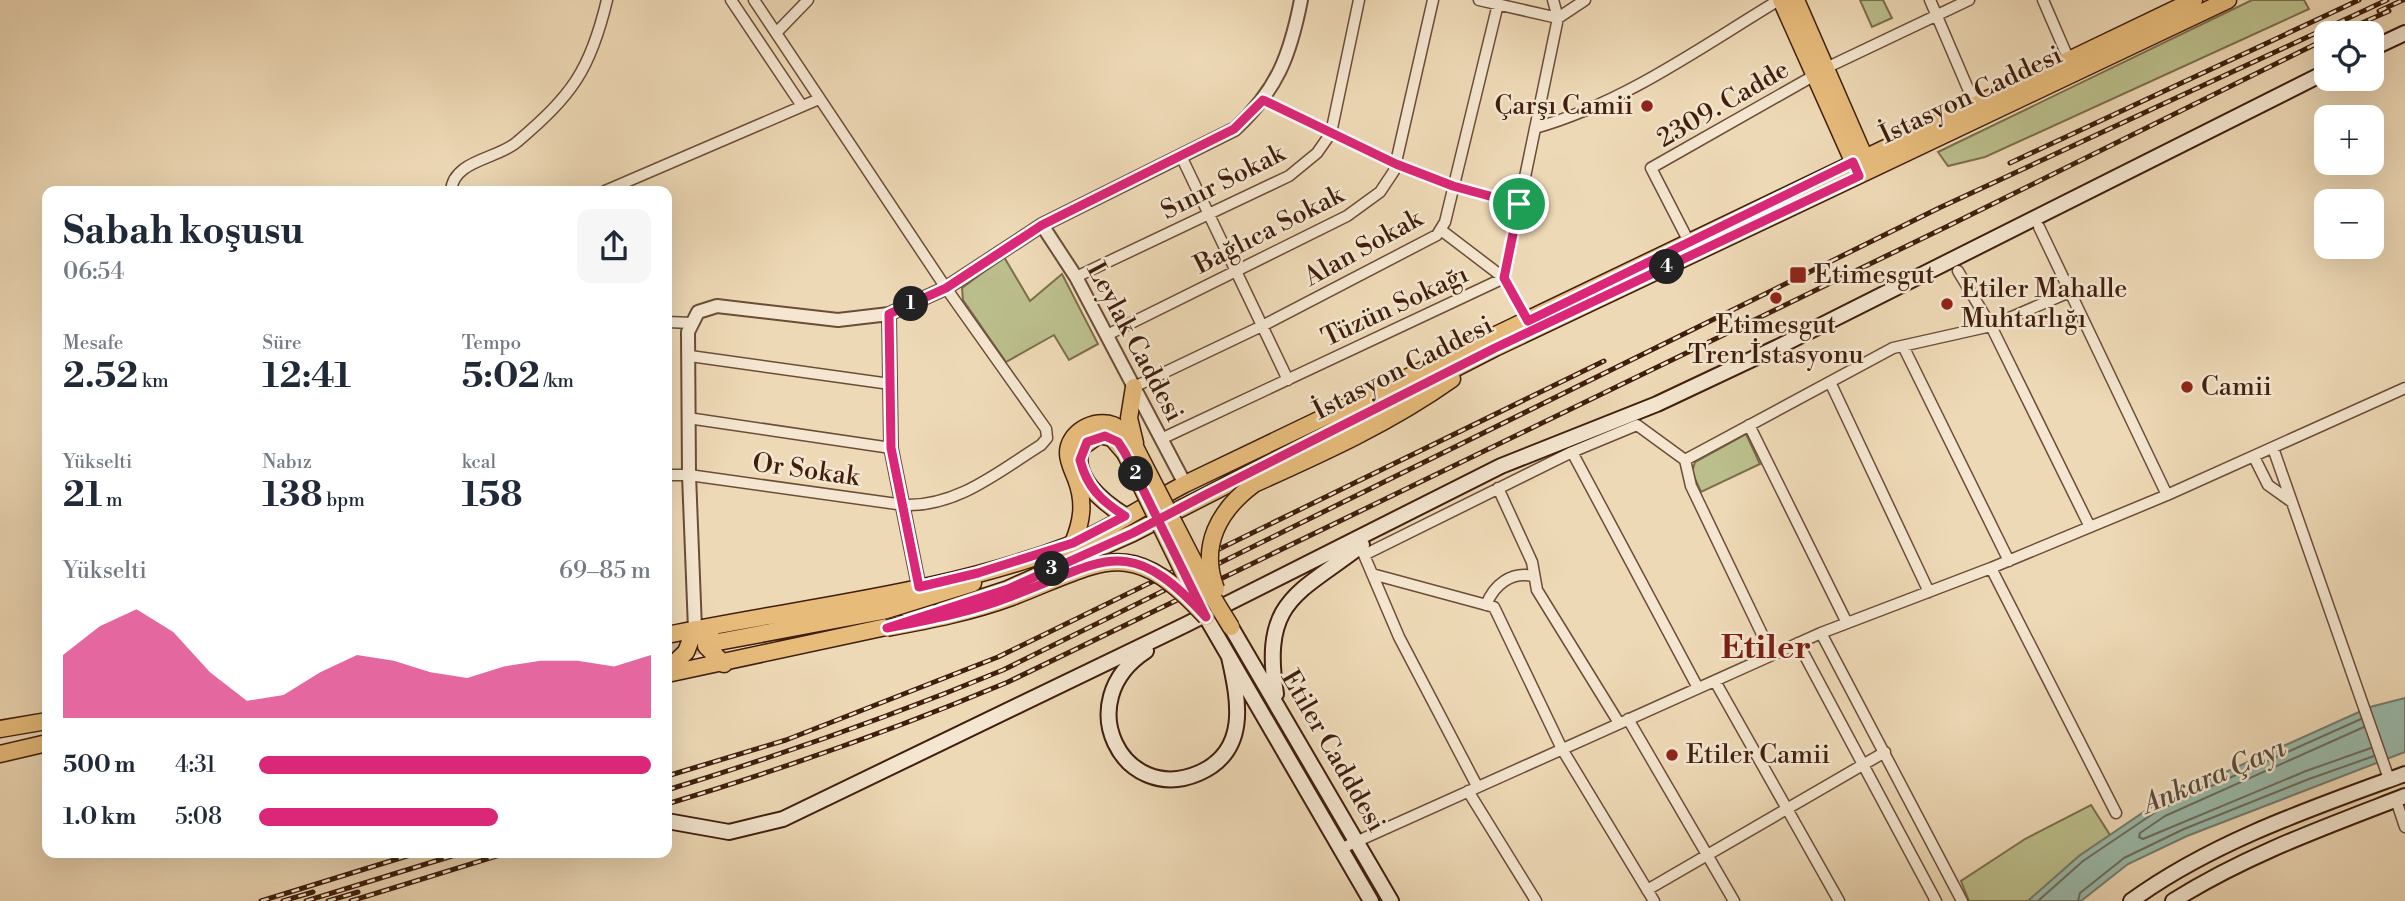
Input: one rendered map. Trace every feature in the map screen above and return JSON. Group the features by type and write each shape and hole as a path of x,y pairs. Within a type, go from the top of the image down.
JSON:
{"main road":[{"path":"1780,0 1820,72 1862,166"},
{"path":"1796,0 1820,72"},
{"name":"İstasyon Caddesi","path":"887,628 1008,589 1133,533 1495,348 1862,166 1975,104 2194,0"},
{"name":"İstasyon Caddesi","path":"1073,543 1185,484 1689,242 2228,0"},
{"path":"2384,44 2405,33"},
{"path":"672,822 729,832 765,826 1185,625 1501,466 1657,404 1778,347 2314,78"},
{"path":"1231,627 1211,575 1209,543 1227,509 1254,484 1358,437 1411,408 1495,348"},
{"path":"1134,387 1129,418 1131,451 1206,617 1371,901"},
{"path":"672,634 695,629 715,634 883,611 1018,568 1073,543 1082,518 1081,492 1068,452 1073,439 1095,424 1112,425 1131,451 1231,627"},
{"path":"1125,516 1109,506 1091,488 1080,460 1082,447 1100,435 1131,451"},
{"path":"1277,702 1271,664 1276,628 1299,589 1394,520"},
{"path":"724,664 706,646 706,638 978,573 1073,543"},
{"path":"672,671 724,664 955,616 1010,597 1077,568 1116,561 1158,572 1181,590 1206,617"},
{"path":"1185,625 1136,657 1116,678 1109,699 1108,721 1117,746 1138,769 1151,776 1179,780 1209,768 1222,759 1235,737 1238,708 1229,657"},
{"name":"Etiler Cadddesi","path":"1231,627 1391,901"},
{"path":"672,667 686,652 695,629"},
{"path":"0,729 42,722"},
{"path":"0,754 42,744"},
{"path":"2131,901 2210,854 2387,772 2405,774"},
{"path":"2173,901 2211,877 2258,854 2401,803 2387,772"}],"street":[{"path":"452,186 462,171 516,144 564,97 592,55 607,0"},
{"path":"731,0 802,106"},
{"path":"754,0 946,288"},
{"path":"776,33 808,0"},
{"path":"695,629 689,475 688,332 698,312 717,306 838,320 889,314 946,288 1042,225 1234,129 1263,100 1280,75 1293,44 1301,0"},
{"name":"Sınır Sokak","path":"1076,277 1289,176 1317,153 1331,133 1359,0"},
{"name":"Bağlıca Sokak","path":"1107,335 1359,209 1386,185 1396,164 1433,0"},
{"path":"1479,0 1558,18 1585,0"},
{"name":"Tüzün Sokağı","path":"1161,439 1504,278 1558,18 1553,0"},
{"path":"1535,128 1577,117 1615,98 1780,0"},
{"path":"1930,0 1975,104"},
{"name":"2309. Cadde","path":"1689,242 1651,168 1820,72 1969,0"},
{"path":"2043,0 2069,60"},
{"name":"Alan Sokak","path":"1134,387 1429,241 1441,230 1498,4"},
{"path":"617,186 819,99"},
{"path":"1263,100 1396,164 1453,186 1519,204"},
{"path":"1181,156 1288,380"},
{"name":"Leylak Caddesi","path":"1042,225 1076,277 1185,484"},
{"path":"2039,227 2072,291 2167,495"},
{"path":"1441,230 1504,278 1528,321"},
{"path":"1958,271 1991,326 2091,527"},
{"name":"Or Sokak","path":"672,475 927,506 960,496 1041,445 1047,438 1046,429 946,288"},
{"path":"1685,460 1893,348 1991,326 2072,291"},
{"path":"889,314 891,448 919,587"},
{"path":"672,322 692,323"},
{"path":"1903,345 2010,561"},
{"path":"690,356 890,384"},
{"path":"1830,382 1929,592"},
{"path":"1340,849 1716,682 1772,654 2091,527 2405,388"},
{"path":"688,418 891,448"},
{"path":"1536,901 1473,789 1399,637 1364,555 1572,452 1637,425 1685,460 1691,486 1772,654"},
{"path":"1749,425 1847,623"},
{"path":"2273,448 2387,772"},
{"path":"1572,452 1698,688"},
{"path":"2254,457 2268,485 2292,502"},
{"path":"1499,488 1532,562 1537,590 1624,721 1734,901"},
{"path":"1991,568 2116,813"},
{"path":"1486,605 1491,593 1506,579 1521,573 1533,576"},
{"path":"1372,574 1494,607 1562,749 1654,901"},
{"path":"1821,633 1962,901"},
{"path":"1798,643 1936,901"},
{"path":"1716,682 1785,810 1839,901"},
{"path":"1647,890 1885,752"},
{"path":"2401,803 2405,827"}],"green space":[{"path":"1860,0 1883,0 1892,18 1872,27"},
{"path":"2252,0 2304,0 2309,9 1985,157 1948,166 1938,152"},
{"path":"1004,257 1030,301 1062,274 1098,344 1069,360 1054,335 1006,362 963,300 962,288"},
{"path":"1746,434 1760,464 1701,492 1692,472 1695,462"},
{"path":"2091,805 2110,835 2079,856 2028,901 1969,901 1961,881 2025,839"}],"water":[{"path":"2405,698 2405,752 2187,836 2128,864 2081,901 2028,901 2079,856 2157,803 2370,707"}],"tunnel":[{"path":"672,652 718,642"}],"railway":[{"path":"2010,163 2359,0"},
{"path":"672,788 836,734 1003,670 1939,208 2387,0"},
{"path":"2379,11 2403,0"},
{"path":"2366,21 2389,11"},
{"path":"672,802 839,748 1008,682 1948,226 2314,45"},
{"path":"672,774 786,740 998,657 1604,361"},
{"path":"261,901 401,858"},
{"path":"306,901 446,858"},
{"path":"351,901 491,858"},
{"path":"283,901 313,892"},
{"path":"328,901 358,892"}],"place":[{"name":"Çarşı Camii","path":"1647,106"},
{"name":"Etimesgut","path":"1798,275"},
{"name":"Etimesgut Tren İstasyonu","path":"1776,298"},
{"name":"Etiler Mahalle Muhtarlığı","path":"1947,304"},
{"name":"Camii","path":"2187,387"},
{"name":"Etiler Camii","path":"1672,755"}],"district":[{"name":"Etiler","path":"1766,648"}],"route":[{"path":"1519,204 1453,186 1396,164 1263,100 1258,108 1234,129 1042,225 946,288 889,314 891,448 919,587 978,573 1073,543 1125,516 1099,497 1084,478 1080,452 1087,442 1100,435 1118,442 1125,453 1166,535 1206,617 1181,590 1158,572 1116,561 1077,568 1049,582 955,616 887,628 1008,589 1133,533 1207,494 1495,348 1859,176 1853,162 1528,321 1504,278 1519,204"}],"water label":[{"name":"Ankara Çayı","path":"2214,776"}]}
